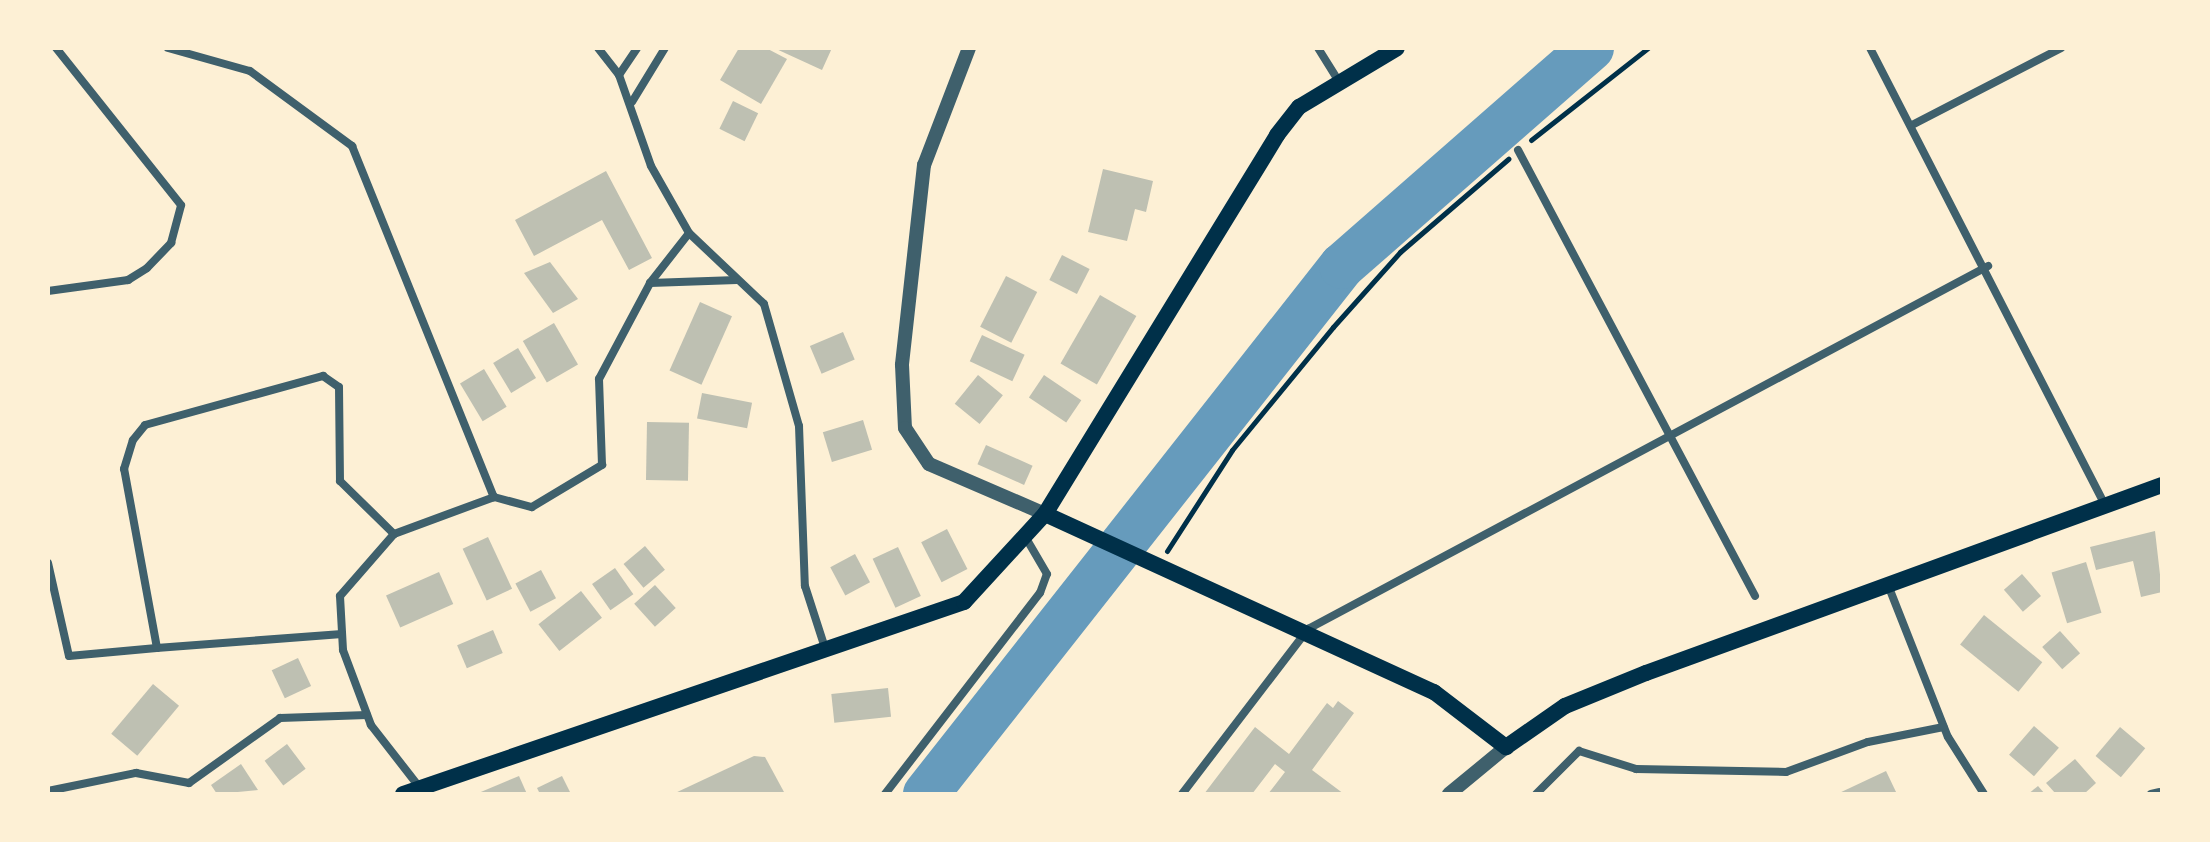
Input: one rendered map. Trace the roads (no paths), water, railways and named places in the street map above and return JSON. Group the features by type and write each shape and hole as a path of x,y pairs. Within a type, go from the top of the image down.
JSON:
{"main road":[{"path":"412,791 827,655 964,602 1045,514 1259,160 1299,107 1397,48"},
{"path":"1045,514 1142,553 1308,629 1434,692 1506,747 1565,706 1888,583 2162,485"}],"street":[{"path":"48,291 128,280 147,268 171,243 181,205 56,48"},
{"path":"168,48 250,71 352,146 494,497"},
{"path":"598,48 619,75 632,102 651,166 689,233 764,304 785,365 799,426 805,586 827,655"},
{"path":"619,75 637,48"},
{"path":"632,102 665,48"},
{"path":"969,48 924,165 902,365 905,428 929,464 1045,514"},
{"path":"1318,48 1339,81"},
{"path":"1870,48 1988,266 2105,505"},
{"path":"1912,125 2061,48"},
{"path":"1518,150 1672,432 1755,596"},
{"path":"412,791 367,715 342,634 340,596 394,534 494,497 532,507 602,465 599,379 650,283 689,233"},
{"path":"1182,794 1308,629 1988,266"},
{"path":"650,283 737,280"},
{"path":"157,648 124,469 145,425 323,376 339,387 340,481 394,534"},
{"path":"885,794 1040,593 1047,574 1026,538"},
{"path":"48,563 69,656 342,634"},
{"path":"1888,583 1944,727 1984,794"},
{"path":"48,791 136,773 189,783 280,718 367,715"},
{"path":"1536,794 1579,751 1636,769 1786,772 1868,742 1944,727"},
{"path":"1449,794 1506,747"}],"waterway":[{"path":"926,794 1342,266 1591,48"}]}
